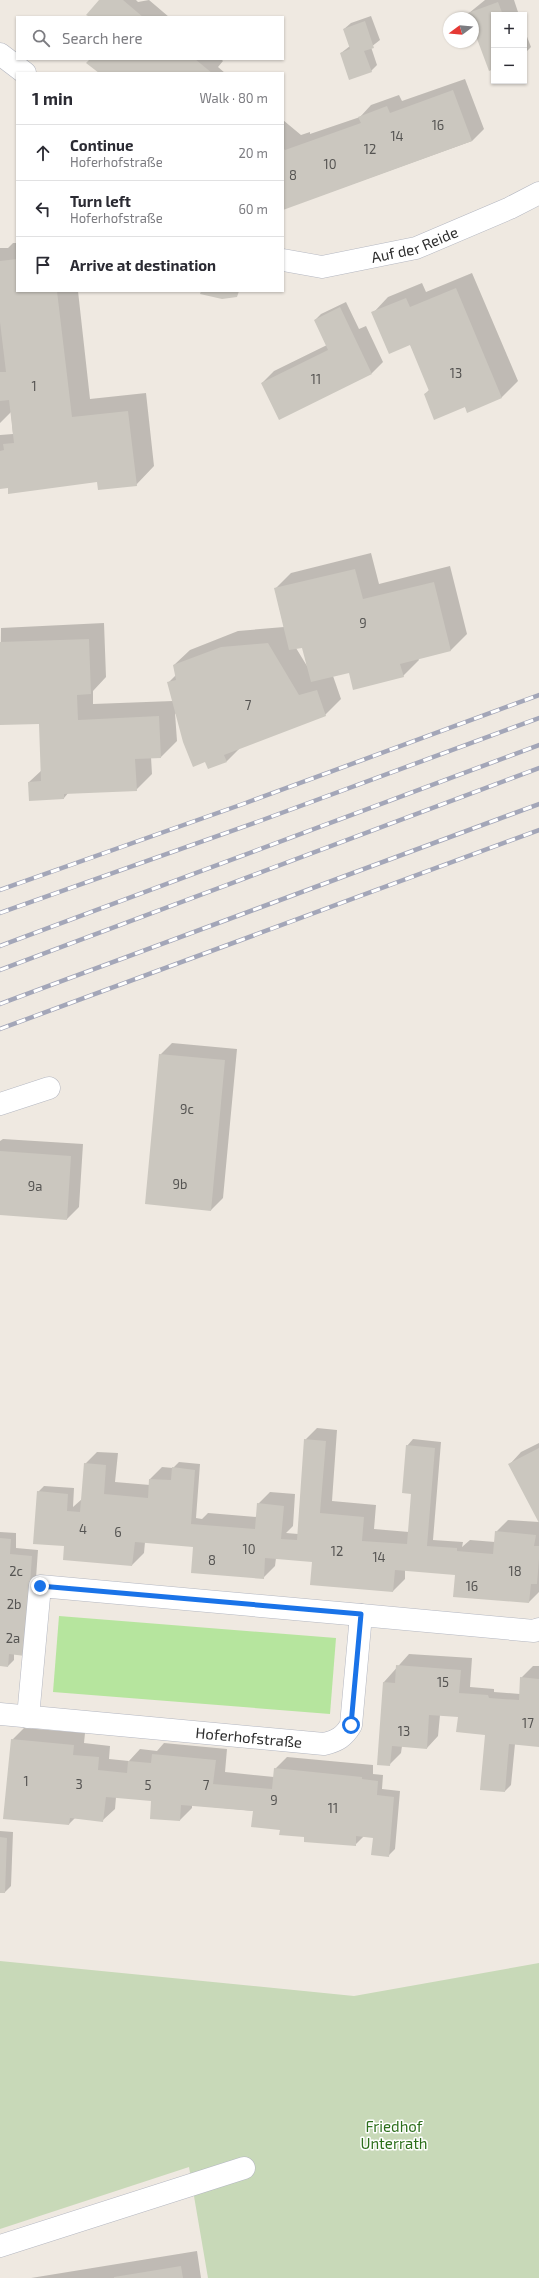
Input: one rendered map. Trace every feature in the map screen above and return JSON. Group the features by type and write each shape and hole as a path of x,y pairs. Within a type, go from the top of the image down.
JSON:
{"street":[{"path":"0,54 24,72"},
{"name":"Auf der Reide","path":"284,260 322,266 416,248 510,208 539,193"},
{"path":"0,1104 49,1088"},
{"path":"28,1717 40,1586 361,1614 534,1631 539,1629"},
{"name":"Hoferhofstraße","path":"0,1714 324,1744 336,1741 345,1734 351,1725 361,1614"},
{"path":"0,2246 244,2168"}],"green space":[{"path":"59,1616 336,1638 330,1714 53,1692"},
{"name":"Friedhof Unterrath","path":"0,1961 354,1996 539,1963 539,2278 208,2278 189,2167 0,2229"}],"building":[{"path":"99,0 123,0 142,16 88,16 86,15"},
{"path":"498,2 502,12 491,12 491,70 489,71 479,44 479,12 471,12"},
{"path":"365,21 374,48 364,51 372,72 349,80 340,53 350,49 343,29"},
{"path":"89,60 196,60 211,72 98,72 86,63"},
{"path":"453,90 472,141 284,210 284,149 285,150 361,123 358,117 387,106 390,113"},
{"path":"16,259 16,292 57,292 72,417 128,411 137,486 98,490 97,482 8,494 8,488 0,489 0,451 4,450 3,444 14,443 9,400 0,401 0,372 6,372 0,322 0,261"},
{"path":"456,288 502,398 467,413 465,407 434,420 424,394 429,391 410,345 389,354 371,312 406,298 410,307"},
{"path":"201,292 239,292 237,297 222,299 200,294"},
{"path":"340,307 372,374 279,420 261,383 328,350 314,320"},
{"path":"355,569 363,599 434,582 451,651 400,664 404,677 353,690 349,673 311,682 302,648 289,650 274,588"},
{"path":"89,639 91,694 77,695 78,720 159,716 161,758 135,759 137,791 64,794 64,799 29,801 28,782 41,781 39,724 0,725 0,642"},
{"path":"268,643 299,695 317,690 326,716 224,755 227,762 208,769 205,762 193,767 183,742 167,682 176,680 173,665 221,647"},
{"path":"159,1054 225,1060 211,1211 145,1204"},
{"path":"0,1151 71,1156 67,1220 0,1215"},
{"path":"304,1439 326,1441 320,1513 364,1517 362,1541 407,1544 411,1494 402,1493 406,1445 435,1448 427,1546 457,1548 457,1551 493,1554 495,1531 536,1535 534,1546 539,1546 537,1584 531,1584 529,1603 453,1597 455,1575 395,1570 393,1592 310,1585 312,1562 265,1558 264,1579 191,1573 193,1547 135,1542 132,1566 63,1560 64,1546 33,1544 37,1491 68,1494 67,1511 80,1512 84,1463 106,1465 104,1494 148,1498 149,1479 171,1480 172,1467 195,1470 191,1524 255,1529 257,1503 284,1506 281,1539 297,1540"},
{"path":"539,1448 539,1523 508,1464"},
{"path":"0,1538 11,1539 10,1554 32,1556 25,1656 9,1654 8,1667 0,1666"},
{"path":"396,1665 461,1670 459,1693 488,1695 489,1698 519,1700 520,1677 539,1679 539,1747 509,1744 505,1792 480,1790 485,1735 456,1732 458,1717 429,1715 427,1749 392,1746 390,1766 377,1765 383,1682 395,1683"},
{"path":"11,1739 74,1745 73,1755 99,1757 98,1770 127,1773 128,1761 151,1763 152,1754 216,1760 213,1784 272,1789 274,1768 362,1777 362,1779 378,1781 377,1795 394,1797 389,1857 371,1855 373,1838 356,1836 356,1846 304,1842 304,1837 279,1835 280,1830 251,1827 253,1811 181,1805 180,1821 150,1819 151,1801 106,1797 103,1822 70,1818 69,1825 3,1819"},
{"path":"0,1837 7,1838 5,1893 0,1893"},
{"path":"181,2266 183,2278 114,2278 114,2277"}],"railway":[{"path":"0,890 243,804 539,695"},
{"path":"0,913 257,822 539,718"},
{"path":"0,946 539,745"},
{"path":"0,970 539,768"},
{"path":"0,1004 539,804"},
{"path":"0,1029 539,830"}],"route":[{"path":"40,1586 361,1614 351,1725"}]}
